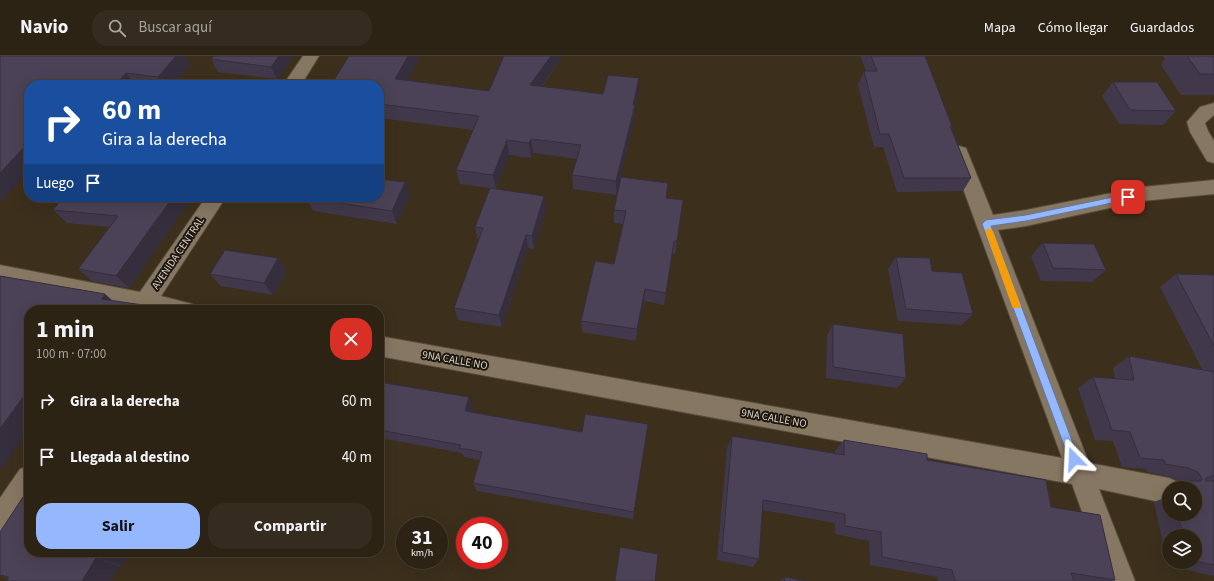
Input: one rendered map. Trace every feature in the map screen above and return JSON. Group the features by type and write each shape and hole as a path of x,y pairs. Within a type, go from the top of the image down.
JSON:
{"street":[{"path":"295,80 311,56"},
{"path":"1214,109 1206,111 1196,122 1199,132 1214,156"},
{"path":"952,136 1122,581"},
{"path":"986,224 1026,218 1142,194 1214,187"},
{"name":"AVENIDA CENTRAL","path":"144,305 213,202"},
{"path":"0,274 139,305"},
{"name":"9NA CALLE NO","path":"384,347 1080,473 1162,490"},
{"path":"0,521 24,485"}],"building":[{"path":"0,56 176,56 158,77 126,73 120,80 24,80 24,147 0,173"},
{"path":"214,56 279,56 271,67 211,59"},
{"path":"349,56 408,56 395,79 489,91 504,56 551,56 530,85 603,94 608,75 639,78 633,105 635,105 616,181 572,175 581,145 531,139 529,143 507,140 493,175 456,170 479,116 384,105 384,80 334,80"},
{"path":"871,56 925,56 952,126 950,126 971,178 904,178 889,134 880,134 864,71 877,71"},
{"path":"1187,56 1214,56 1214,74 1200,74"},
{"path":"1113,82 1157,82 1176,111 1130,110"},
{"path":"621,177 668,183 666,198 683,200 677,241 674,241 666,293 645,289 637,329 581,321 595,261 614,264 626,211 614,210"},
{"path":"384,180 405,182 392,211 332,202 384,202"},
{"path":"490,188 544,196 532,236 526,235 499,315 454,308 483,228 475,227"},
{"path":"59,202 169,202 116,276 78,269 118,216 53,210"},
{"path":"1043,243 1094,244 1106,270 1053,268"},
{"path":"225,250 278,258 264,283 210,274"},
{"path":"896,257 930,258 932,271 962,273 973,314 906,309"},
{"path":"1176,274 1214,275 1214,346"},
{"path":"0,276 105,294 101,299 143,305 24,305 24,396 0,429"},
{"path":"833,324 903,334 906,378 833,367"},
{"path":"1129,356 1214,372 1214,475 1206,478 1206,481 1214,481 1214,565 1202,562 1202,529 1181,529 1180,521 1202,521 1202,479 1198,472 1189,468 1165,464 1164,460 1140,458 1130,432 1112,430 1093,377 1134,380"},
{"path":"384,383 469,397 465,411 582,432 585,414 648,424 634,512 473,483 482,452 459,448 461,445 384,431"},
{"path":"732,436 844,455 844,440 927,454 927,460 1046,480 1051,507 1100,515 1115,580 1071,573 1074,581 955,581 952,570 882,557 881,532 845,526 845,514 763,500 759,559 722,552"},
{"path":"24,496 24,557 99,557 96,558 82,581 6,581 9,577 0,575 0,532"},
{"path":"620,547 658,554 655,581 615,581"},
{"path":"785,577 807,581 784,581"}],"slow traffic":[{"path":"989,231 1017,306"}],"route":[{"path":"1074,459 986,224 1026,218 1128,197"}]}
